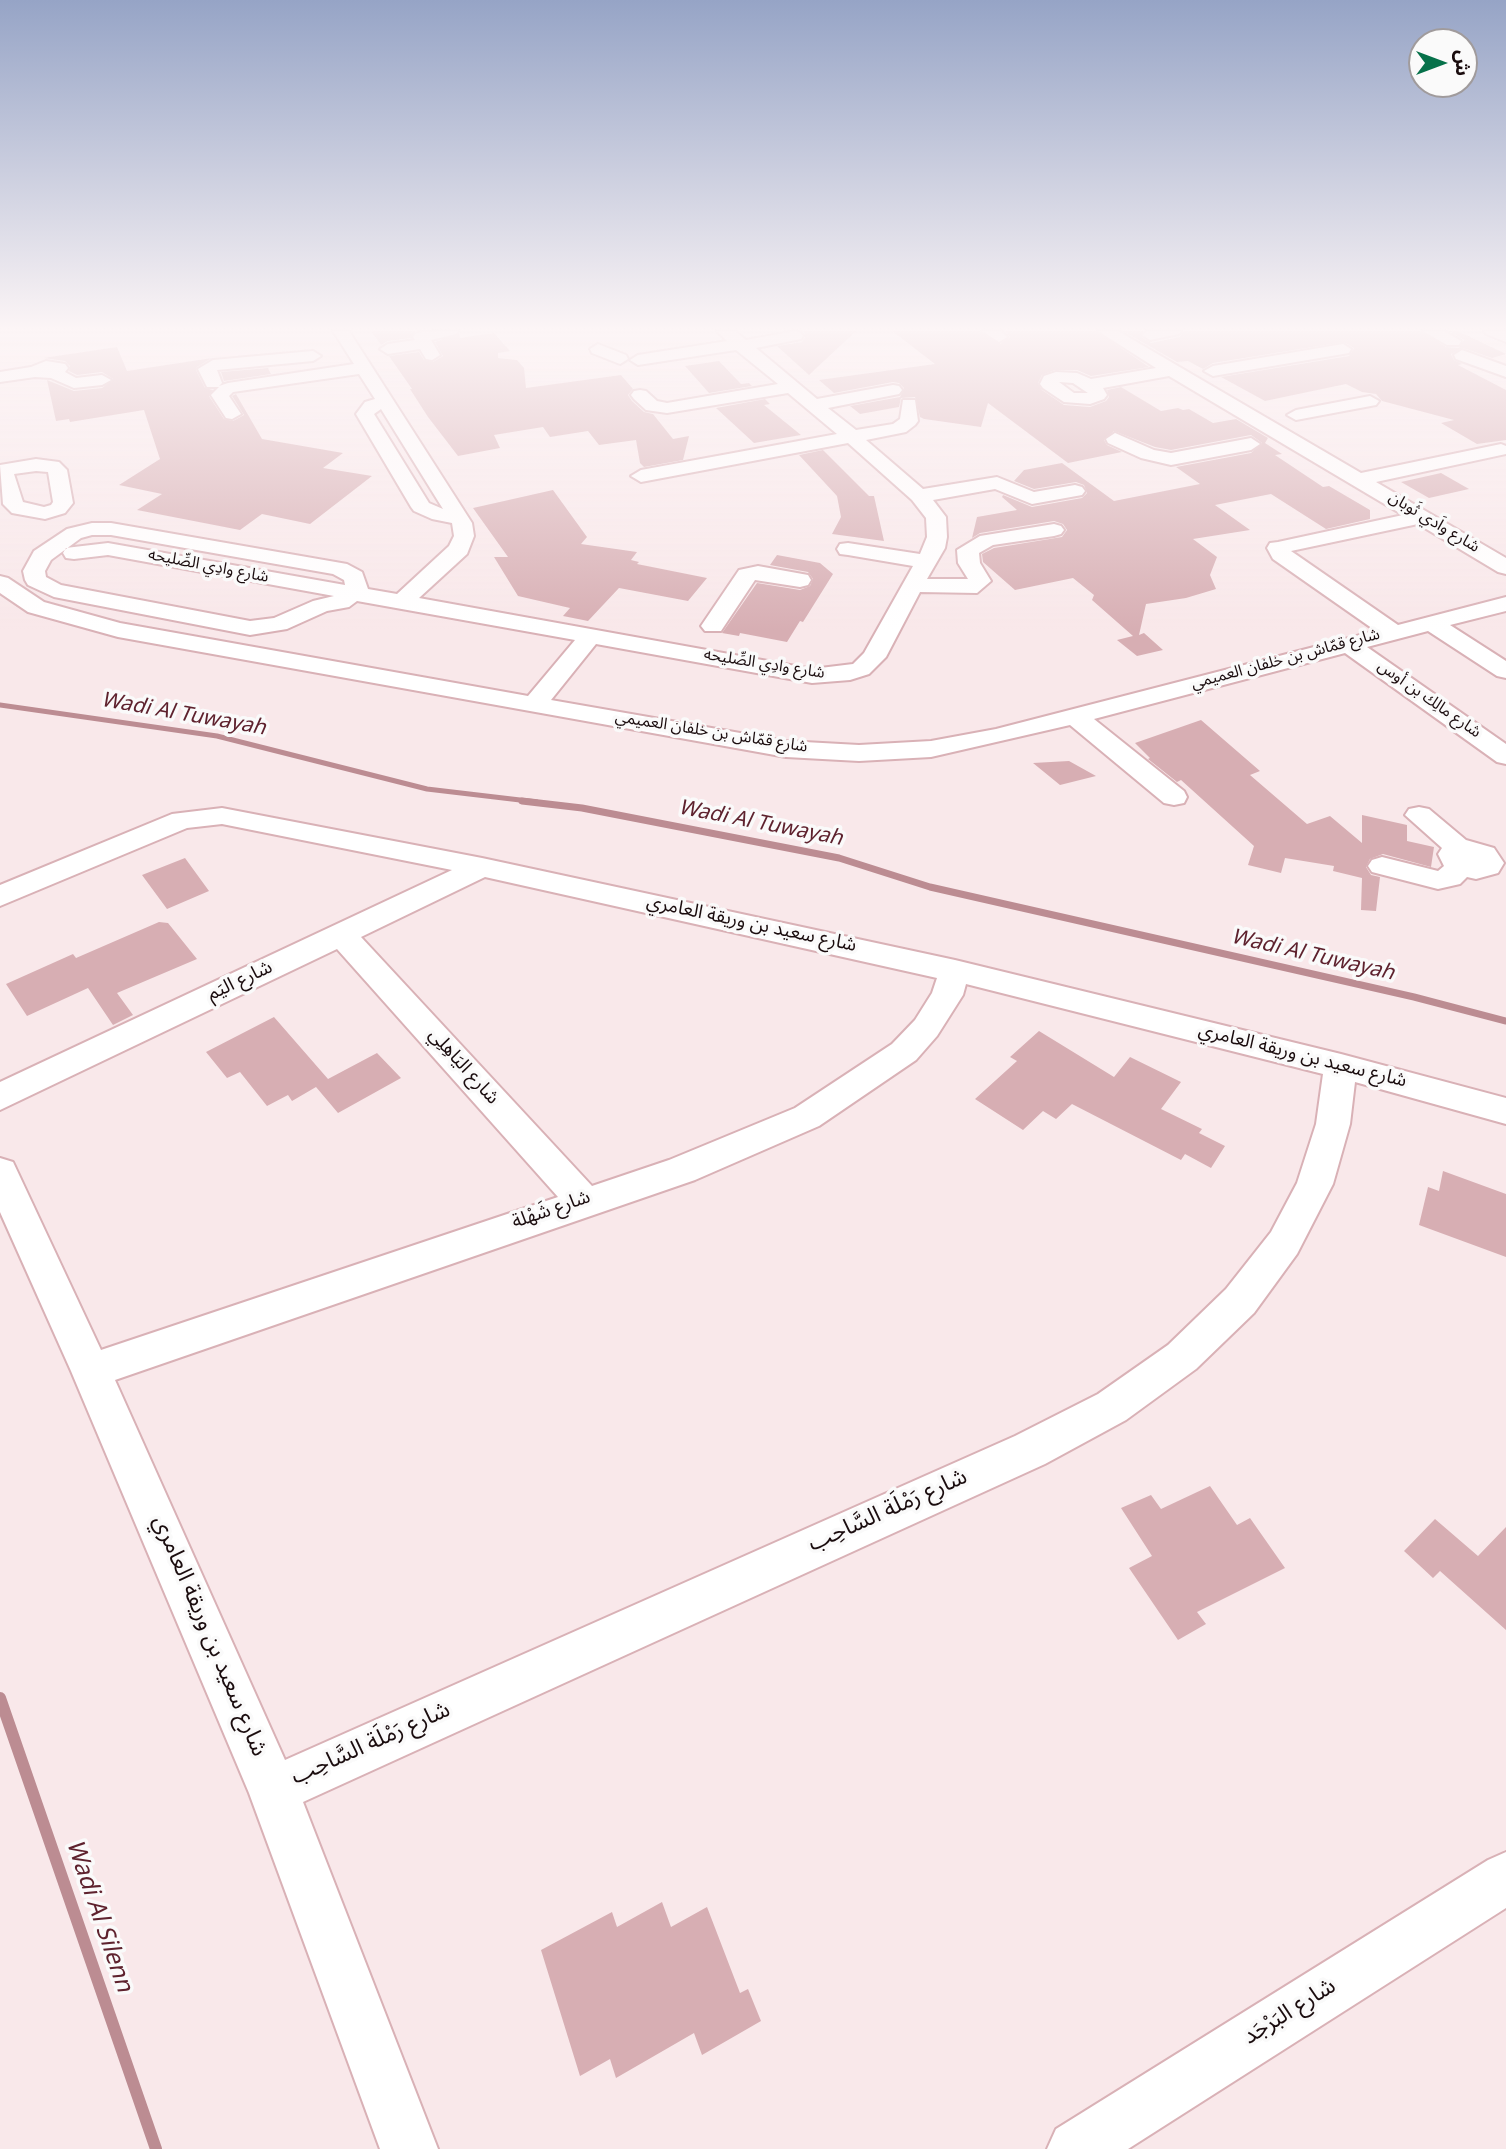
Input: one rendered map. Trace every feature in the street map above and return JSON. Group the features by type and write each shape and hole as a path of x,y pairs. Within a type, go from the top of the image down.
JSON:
{"street":[{"path":"401,603 459,550 464,530 404,431"},
{"name":"شارع وادِي الصِّليحه","path":"354,594 811,676 850,673 861,669 874,657 933,548 938,526 930,507 845,431"},
{"path":"641,476 874,431"},
{"name":"شارع واَدي ثَوبان","path":"1276,431 1506,567"},
{"path":"1115,439 1147,454 1171,459 1287,438"},
{"path":"692,443 709,463"},
{"path":"1358,480 1501,450"},
{"path":"919,496 997,483 1032,498 1075,491"},
{"path":"1395,633 1281,554 1278,548 1421,517"},
{"path":"124,531 93,538 63,566 66,571 279,612 316,602 341,602 357,590 357,581 339,569 124,531 99,528 75,533 38,561 34,570 36,580 54,590 242,627 269,627 316,602"},
{"path":"913,585 969,588 980,581 969,563 968,550 987,540 1054,530"},
{"name":"شارع وادِي الصِّليحه","path":"75,553 108,549 316,602"},
{"path":"848,550 926,562"},
{"path":"692,655 747,575 758,573 800,580"},
{"name":"شارع قمّاش بن خلفان العميمي","path":"2,585 36,607 97,625 746,743 823,752 859,753 895,752 965,743 1506,604"},
{"path":"1432,624 1506,671"},
{"path":"534,704 590,637"},
{"name":"شارع مالِك بن أوس","path":"1349,645 1506,756"},
{"path":"1075,716 1174,797"},
{"path":"1382,866 1438,880 1450,877 1479,857 1419,815"},
{"name":"شارع سعيد بن وريقة العامري","path":"0,896 163,827 202,817 239,819 482,867 955,971 1341,1066 1506,1111"},
{"name":"شارع اليَم","path":"0,1097 482,867"},
{"name":"شارع اليَاهِلِي","path":"342,935 583,1201"},
{"name":"شارع شَهْلة","path":"91,1371 583,1201 682,1170 807,1117 904,1052 926,1028 947,995 955,971"},
{"name":"شارع رَمْلَة السَّاحِب","path":"273,1790 1017,1456 1112,1407 1192,1348 1240,1301 1284,1243 1315,1184 1334,1124 1341,1066"},
{"name":"شارع سعيد بن وريقة العامري","path":"0,1172 91,1371 273,1790 409,2149"},
{"name":"شارع البَرْجَد","path":"1076,2149 1506,1878"}],"building":[{"path":"151,431 258,431 262,439 343,453 323,468 372,476 310,524 262,514 240,530 137,510 162,494 119,485 160,459"},
{"path":"439,431 517,431 494,435 500,448 458,456"},
{"path":"546,431 586,431 550,437"},
{"path":"588,431 667,431 673,439 689,436 683,460 644,467 640,463 636,440 599,445"},
{"path":"741,431 796,431 801,435 754,443"},
{"path":"1026,431 1114,431 1104,440 1107,445 1122,452 1068,463"},
{"path":"1115,431 1257,431 1268,438 1265,443 1282,454 1275,455 1323,487 1329,486 1370,510 1370,519 1326,529 1271,494 1215,505 1250,530 1193,539 1217,557 1210,575 1216,589 1186,598 1146,604 1139,635 1144,633 1163,650 1137,656 1117,640 1133,636 1092,600 1094,595 1073,578 1015,590 983,562 982,554 994,548 1062,537 1067,530 1063,524 1054,521 980,533 972,538 977,517 1017,510 1003,495 1032,507 1082,498 1087,493 1084,485 1076,482 1034,489 1014,481 1024,470 1062,463 1114,501 1200,484 1176,467 1251,453 1262,443 1251,435 1171,450 1155,447"},
{"path":"1455,431 1506,431 1506,440 1477,444"},
{"path":"823,450 869,496 874,496 884,541 832,534 841,517 837,496 799,455"},
{"path":"1441,473 1469,489 1429,498 1401,482"},
{"path":"553,490 587,537 581,544 637,552 631,560 639,562 637,564 707,578 688,601 619,588 588,621 563,616 570,608 518,596 494,557 508,557 473,508"},
{"path":"777,555 820,563 833,574 803,622 800,621 787,642 740,633 739,636 722,633 757,583 800,590 810,586 813,579 808,572 770,565"},
{"path":"1201,720 1260,771 1250,775 1307,824 1330,816 1362,843 1362,815 1407,825 1407,841 1434,847 1431,867 1383,854 1370,859 1366,867 1371,875 1380,877 1376,911 1361,910 1362,878 1333,871 1334,866 1285,858 1281,873 1248,865 1254,846 1181,780 1177,782 1148,759 1150,758 1135,743"},
{"path":"1069,761 1096,776 1060,785 1033,763"},
{"path":"185,858 209,891 167,909 142,875"},
{"path":"159,922 168,923 197,959 117,993 133,1015 113,1025 88,988 27,1016 6,984 73,954 76,958"},
{"path":"274,1017 328,1079 377,1053 401,1078 338,1113 316,1087 292,1101 288,1095 267,1106 240,1072 227,1078 206,1052"},
{"path":"1039,1031 1114,1077 1130,1057 1181,1082 1161,1109 1202,1129 1199,1133 1225,1146 1211,1168 1185,1154 1181,1160 1072,1104 1056,1119 1043,1111 1023,1130 975,1099 1017,1061 1010,1057"},
{"path":"1443,1171 1506,1194 1506,1257 1419,1225 1428,1187 1439,1191"},
{"path":"1210,1486 1237,1525 1250,1518 1285,1568 1197,1612 1206,1624 1178,1640 1129,1568 1152,1556 1121,1508 1151,1495 1161,1509"},
{"path":"1435,1519 1478,1556 1506,1527 1506,1630 1440,1571 1433,1578 1404,1551"},
{"path":"662,1902 671,1927 707,1907 740,1993 748,1989 761,2021 702,2055 694,2033 616,2078 610,2059 580,2076 541,1950 612,1912 617,1927"}],"waterway":[{"name":"Wadi Al Tuwayah","path":"0,705 217,736 427,789 537,802"},
{"name":"Wadi Al Tuwayah","path":"522,801 582,808 839,858 930,887 1414,997 1506,1021"},
{"name":"Wadi Al Silenn","path":"0,1698 156,2149"}]}
